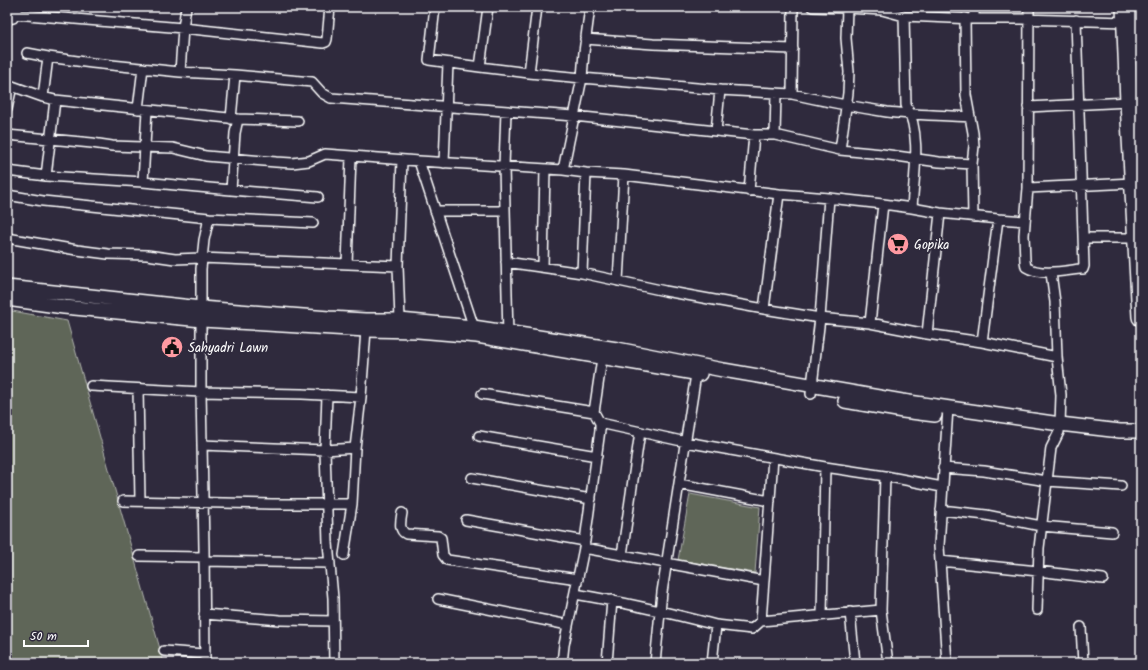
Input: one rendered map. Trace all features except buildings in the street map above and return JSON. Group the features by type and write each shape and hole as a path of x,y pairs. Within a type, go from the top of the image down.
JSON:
{"highway":[{"path":"1134,16 1141,54"},
{"path":"1134,16 1129,102 1141,317"}],"street":[{"path":"180,72 186,7"},
{"path":"11,17 183,28 323,43 326,42 327,39 330,7"},
{"path":"435,7 429,60 582,78 720,90 792,94 887,112 970,116"},
{"path":"480,67 488,7"},
{"path":"529,72 537,7"},
{"path":"563,170 582,78 585,39 590,7"},
{"path":"792,94 793,7"},
{"path":"812,7 882,9 904,16 970,18 1076,20 1134,16"},
{"path":"934,7 935,17"},
{"path":"973,217 972,164 974,146 966,95 970,18 974,7"},
{"path":"1029,7 1028,188 1024,235 1026,268 1031,271 1051,273 1083,269 1084,266 1076,20"},
{"path":"840,150 847,105 849,72 846,38 847,8"},
{"path":"904,16 906,105 911,114 914,127 916,158 912,208"},
{"path":"585,39 653,44 793,49"},
{"path":"27,53 92,63 180,72 312,82 322,93 331,98 574,116 754,135 775,135 840,150 916,158 939,162 972,164"},
{"path":"43,97 48,57"},
{"path":"444,163 448,63"},
{"path":"143,68 143,110 146,148 143,182"},
{"path":"232,190 235,133 235,75"},
{"path":"7,109 9,85 55,100 235,119 298,121"},
{"path":"716,131 720,90"},
{"path":"775,135 776,93"},
{"path":"46,176 55,100"},
{"path":"1028,106 1129,102"},
{"path":"506,111 504,166 508,337"},
{"path":"7,135 112,146 173,148 206,156 292,163 309,161 325,154 351,157 563,170 749,191 883,204 973,217 1025,221"},
{"path":"749,191 754,135"},
{"path":"347,264 351,157"},
{"path":"400,320 398,266 402,160"},
{"path":"419,161 475,332"},
{"path":"543,267 545,169"},
{"path":"7,171 46,176 143,182 318,197"},
{"path":"582,273 586,173"},
{"path":"618,281 624,176"},
{"path":"1028,188 1133,182"},
{"path":"764,309 779,194"},
{"path":"7,195 43,201 209,218 313,223"},
{"path":"811,390 820,318 829,198"},
{"path":"870,324 883,204"},
{"path":"435,211 505,211"},
{"path":"927,334 940,213"},
{"path":"164,651 204,658 201,258 209,218"},
{"path":"982,342 998,219"},
{"path":"7,238 108,254 147,255 175,259 201,258 398,266"},
{"path":"1084,238 1136,238"},
{"path":"506,262 582,273 764,309 982,342 1057,357"},
{"path":"1037,610 1041,526 1051,448 1060,428 1061,395 1057,357 1055,302 1051,273"},
{"path":"7,287 202,314 366,330 475,332"},
{"path":"7,299 64,308 365,320 400,320 602,352 697,369 811,390 904,411 947,412 1060,428 1135,435"},
{"path":"344,555 352,504 355,448 362,397 366,330"},
{"path":"562,663 564,645 585,545 597,456 600,423 594,412 602,352"},
{"path":"655,663 666,564 697,369"},
{"path":"91,386 201,392 362,397"},
{"path":"138,388 140,501"},
{"path":"482,394 594,412"},
{"path":"327,395 325,450 326,503 333,598 334,663"},
{"path":"947,412 939,546 947,663"},
{"path":"600,423 686,442 825,467 885,476 942,488"},
{"path":"622,556 640,432"},
{"path":"478,436 597,456"},
{"path":"202,445 325,450 355,448"},
{"path":"761,621 773,458"},
{"path":"822,615 825,467"},
{"path":"943,468 984,471 1047,481 1122,486"},
{"path":"885,476 881,610 888,663"},
{"path":"472,478 591,499"},
{"path":"679,484 770,500"},
{"path":"123,501 352,504"},
{"path":"941,510 986,515 1041,526 1112,532"},
{"path":"402,513 402,532 406,534 438,536 441,538 443,555 447,560 578,579"},
{"path":"466,520 585,545 622,556 764,581"},
{"path":"139,556 330,564"},
{"path":"940,561 1103,579"},
{"path":"575,594 612,600 716,625 752,629 761,621 881,610"},
{"path":"438,599 568,625"},
{"path":"607,663 612,600"},
{"path":"850,612 855,663"},
{"path":"204,614 280,620 333,621"},
{"path":"712,663 716,625"},
{"path":"1081,627 1083,663"}],"green space":[{"path":"7,310 67,321 164,663 7,663"},
{"path":"690,494 760,507 755,573 678,560"}],"place":[{"name":"Gopika","path":"898,244"},
{"name":"Sahyadri Lawn","path":"172,347"}]}
